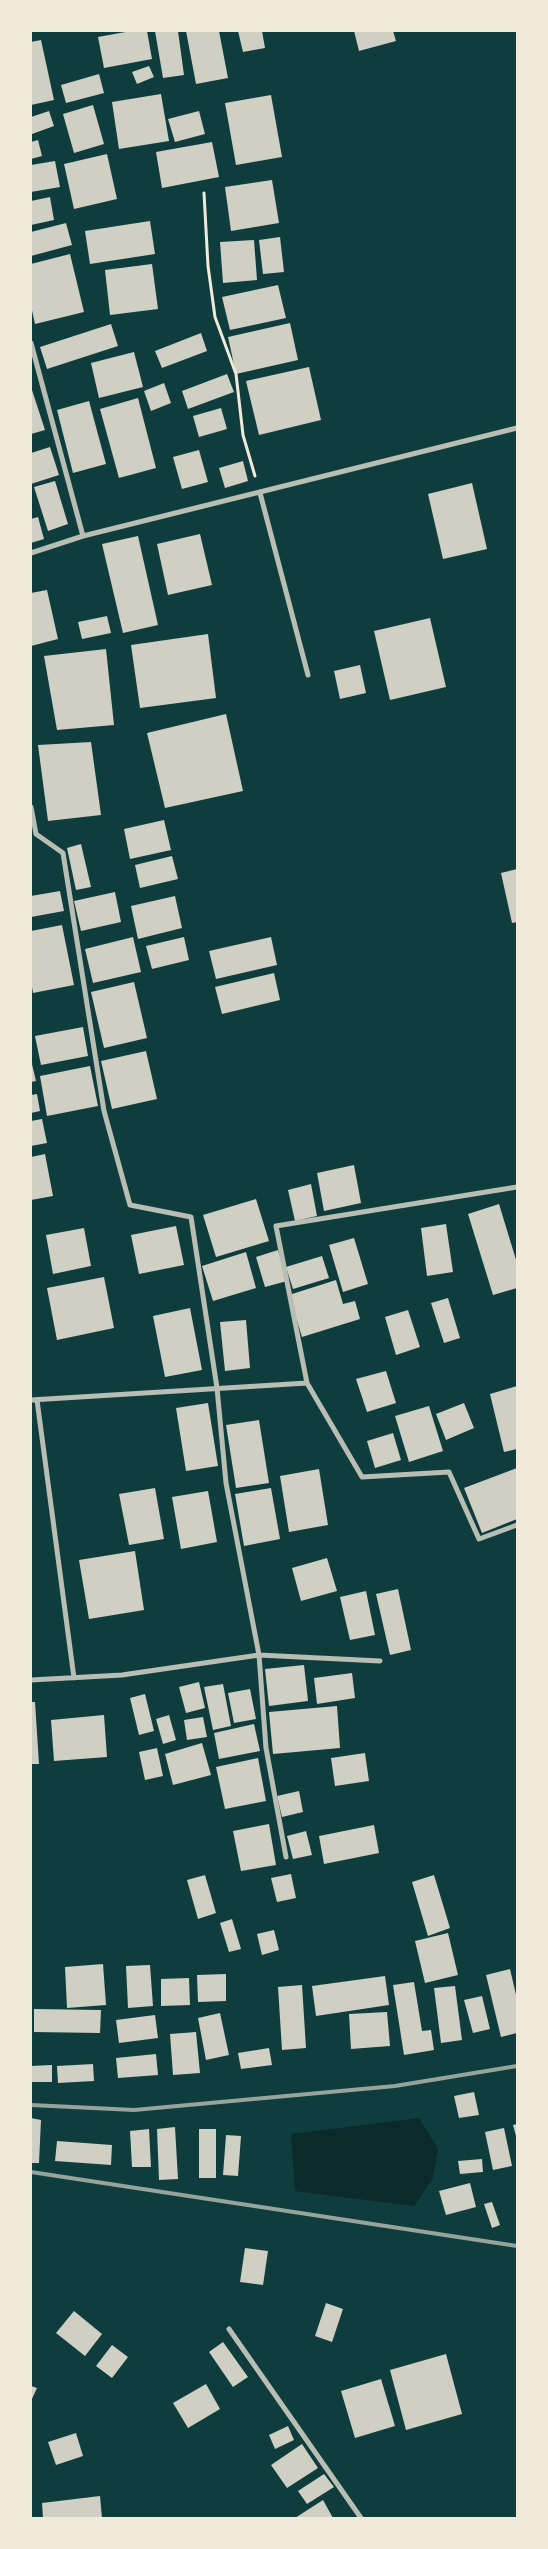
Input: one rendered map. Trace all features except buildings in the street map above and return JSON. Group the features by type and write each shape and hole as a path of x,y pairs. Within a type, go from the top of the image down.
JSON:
{"street":[{"path":"31,344 83,536"},
{"path":"31,554 83,536 517,428"},
{"path":"260,493 308,676"},
{"path":"31,807 36,834 63,853 104,1111 130,1205 191,1217 217,1388 226,1483 259,1655 266,1748 286,1857"},
{"path":"517,1187 276,1226 307,1383 362,1477 449,1472 479,1539 517,1525"},
{"path":"74,1678 34,1400 307,1383"},
{"path":"31,1680 122,1675 259,1655 380,1661"},
{"path":"229,2329 361,2518"}],"path":[{"path":"204,194 208,266 215,317 236,374 244,435 260,493"}],"water":[{"path":"419,2118 438,2149 433,2178 414,2206 295,2191 291,2134"}],"railway":[{"path":"31,2105 134,2110 395,2086 517,2066"},
{"path":"31,2172 517,2246"}]}
